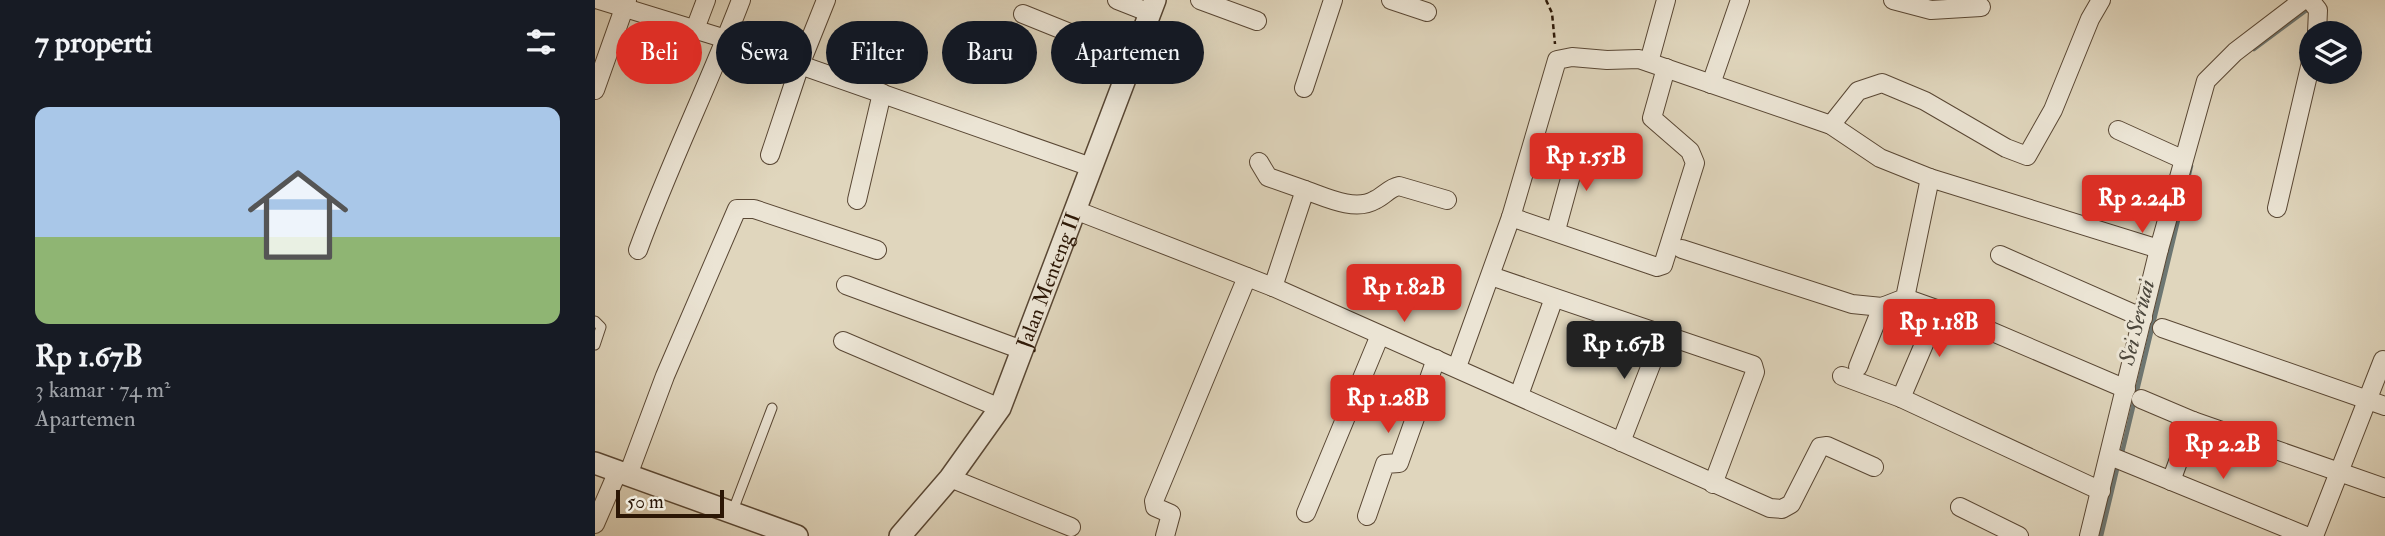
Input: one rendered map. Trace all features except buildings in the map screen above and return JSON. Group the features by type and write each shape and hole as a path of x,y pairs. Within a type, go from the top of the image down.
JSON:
{"street":[{"path":"599,0 625,4 673,21"},
{"path":"698,21 706,0"},
{"path":"733,21 741,0"},
{"path":"812,35 826,0"},
{"path":"1117,0 1152,7"},
{"path":"1200,0 1257,21"},
{"path":"1304,88 1333,0"},
{"path":"1391,0 1427,12"},
{"path":"1511,217 1556,230 1657,267 1663,265 1695,168 1690,151 1652,118 1666,0"},
{"path":"1711,83 1740,0"},
{"path":"1893,0 1931,10 1981,7"},
{"path":"1831,125 1858,91 1882,83 1925,101 2006,148 2027,156 2053,110 2090,19 2101,0"},
{"path":"2089,536 2101,491 2117,459 2133,394 2143,318 2182,159 2201,94 2210,75 2235,52 2311,3 2315,21"},
{"path":"595,90 625,4"},
{"path":"1023,13 1051,25"},
{"path":"1457,367 1511,217 1557,60 1572,57 1612,60 1626,57 1657,65 1831,125 1880,158 1930,178 2159,249"},
{"path":"638,250 663,181 696,114 716,64"},
{"path":"812,69 1091,167"},
{"path":"770,155 794,84"},
{"name":"Jalan Menteng II","path":"900,536 950,478 1000,408 1122,84"},
{"path":"2277,208 2306,84"},
{"path":"857,200 882,93"},
{"path":"2118,130 2182,159"},
{"path":"1556,230 1579,145"},
{"path":"1259,162 1268,177 1305,191 1361,204 1375,201 1399,186 1447,200"},
{"path":"1905,298 1930,178"},
{"path":"1273,287 1305,191"},
{"path":"595,524 623,473 737,209 754,209 877,250"},
{"path":"1075,210 1273,287 1770,508 1781,509 1791,504 1820,447 1827,446 1874,467"},
{"path":"1682,249 1852,304 1882,307 1905,298 1939,309 2193,421 2385,488"},
{"path":"2000,256 2143,318"},
{"path":"1491,276 1755,367 1713,484"},
{"path":"1165,536 1171,514 1155,507 1154,501 1247,277"},
{"path":"846,285 1022,349"},
{"path":"1519,395 1554,298"},
{"path":"1859,367 1882,307"},
{"path":"1901,398 1939,309"},
{"path":"2162,328 2385,406"},
{"path":"1621,442 1663,334"},
{"path":"1306,513 1380,335"},
{"path":"843,341 1000,408"},
{"path":"1367,516 1385,464 1399,463 1436,359"},
{"path":"2314,536 2383,360"},
{"path":"1842,376 1901,398 2101,491"},
{"path":"2171,481 2193,421"},
{"path":"2117,459 2306,536"},
{"path":"595,463 789,535"},
{"path":"950,478 1071,527"},
{"path":"1959,508 2019,536"}],"lane":[{"path":"595,321 601,327 595,345"},
{"path":"732,513 772,408"}],"path":[{"path":"1546,0 1553,20 1557,60"}],"waterway":[{"name":"Sei Seruai","path":"2254,49 2312,6"},
{"name":"Sei Seruai","path":"2121,457 2191,166"},
{"name":"Sei Seruai","path":"2101,536 2118,465"}]}
